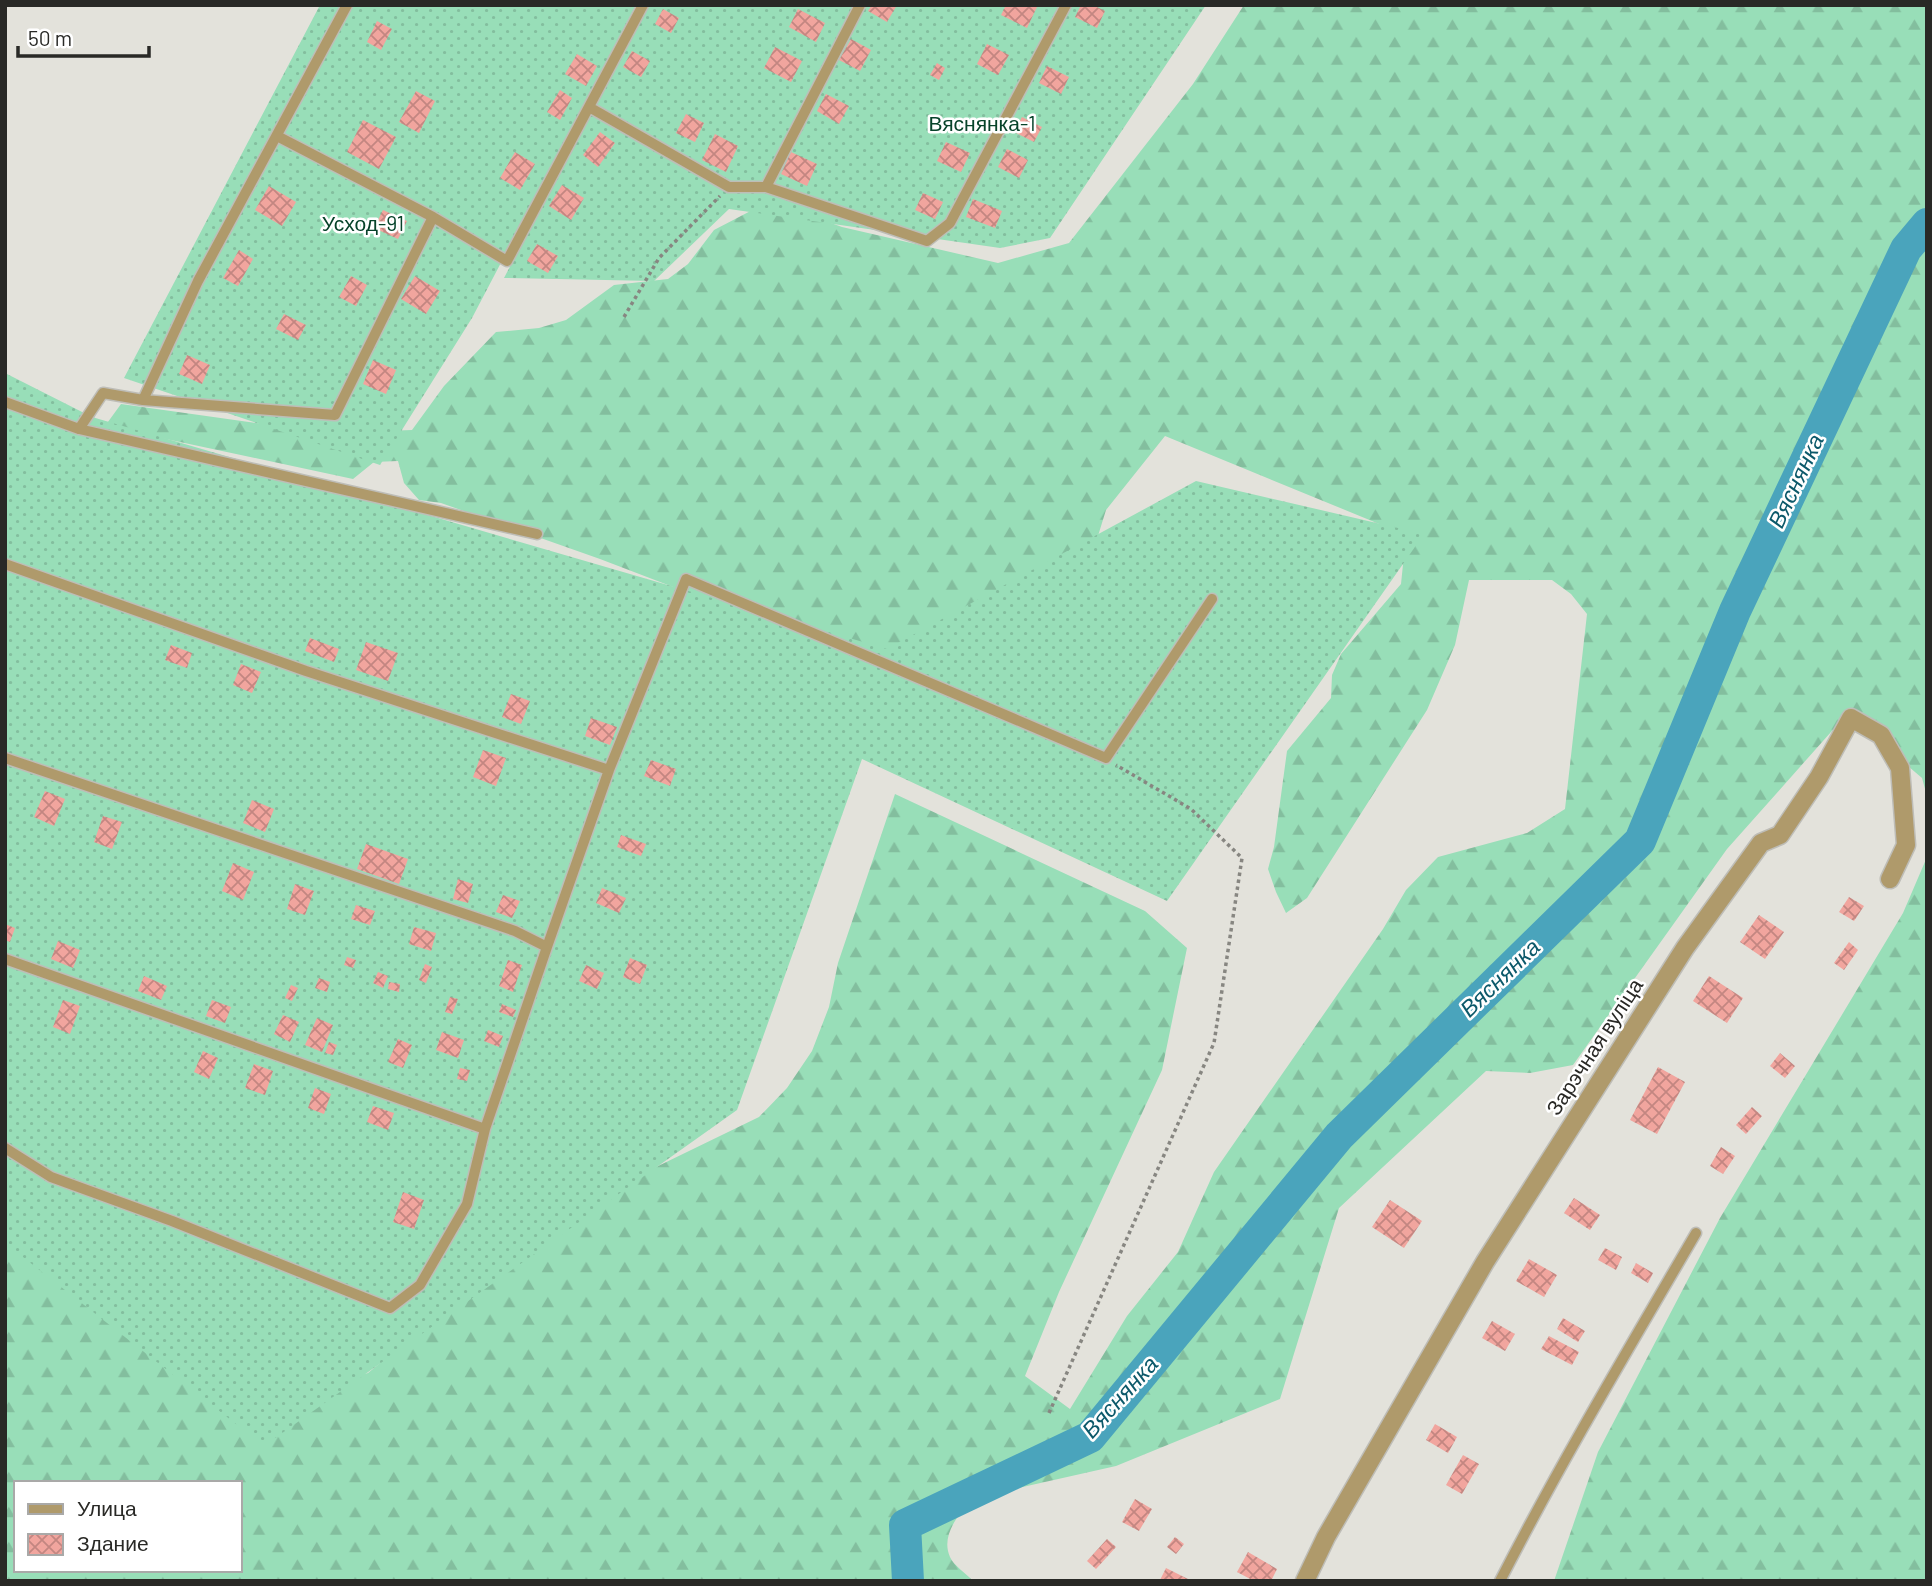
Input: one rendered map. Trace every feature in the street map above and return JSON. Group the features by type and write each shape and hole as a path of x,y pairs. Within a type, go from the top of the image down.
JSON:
{"street":[{"name":"Зарэчная вуліца","path":"1305,1581 1326,1537 1485,1262 1685,948 1761,843 1780,835 1819,777 1851,718 1881,735 1900,768 1906,845 1890,879"}],"lane":[{"path":"143,400 198,281 346,5"},
{"path":"277,136 433,216 507,261 643,5"},
{"path":"766,187 860,5"},
{"path":"589,107 729,187 766,187 927,241 950,223 1066,5"},
{"path":"79,429 103,393 143,400 335,415 433,216"},
{"path":"5,402 79,429 537,534"},
{"path":"5,564 306,671 609,770"},
{"path":"5,1148 51,1177 390,1308 420,1285 467,1204 485,1129 609,770 686,579 1105,758 1212,599"},
{"path":"5,758 515,931 547,947"},
{"path":"5,959 485,1129"},
{"path":"1500,1581 1533,1517 1696,1233"}],"path":[{"path":"624,317 659,258 729,187"},
{"path":"1049,1413 1214,1043 1242,858 1191,809 1105,758"}],"green space":[{"name":"Усход-91","path":"320,5 636,5 472,318 380,465 124,378"},
{"name":"Вяснянка-1","path":"647,5 1206,5 1050,238 1000,248 729,209 654,281 504,278"},
{"path":"1244,5 1927,5 1927,796 1922,778 1847,714 1727,849 1573,1065 1530,1073 1486,1071 1339,1208 1280,1399 1116,1466 974,1498 953,1524 948,1540 952,1560 973,1581 5,1581 5,1181 347,1379 368,1373 413,1336 619,1185 759,1117 787,1088 812,1051 829,1007 838,963 895,794 1145,911 1187,948 1162,1070 1059,1292 1025,1376 1070,1409 1127,1316 1178,1252 1214,1172 1383,929 1406,890 1438,857 1527,833 1565,809 1587,614 1571,594 1552,580 1469,580 1455,645 1427,710 1307,898 1286,913 1268,869 1274,847 1287,751 1331,698 1332,675 1341,654 1401,584 1406,535 1165,436 1106,510 1093,552 869,662 600,559 441,503 419,500 404,483 398,461 374,462 353,479 105,426 121,404 328,433 412,430 444,386 496,332 539,328 566,320 614,285 668,279 688,264 714,230 770,201 842,227 998,263 1069,243 1193,84"},
{"path":"5,373 92,417 887,649 1196,481 1424,534 1167,901 862,759 737,1110 264,1446 5,1243"},
{"path":"1927,857 1927,1581 1554,1581 1598,1452 1720,1218 1903,913"}],"building":[{"path":"872,5 897,5 887,22 868,11"},
{"path":"1006,5 1037,7 1027,28 1001,15"},
{"path":"1081,5 1093,5 1105,11 1097,28 1075,17"},
{"path":"663,9 679,18 671,33 655,24"},
{"path":"798,9 825,23 816,42 789,27"},
{"path":"377,21 392,29 381,50 367,42"},
{"path":"851,39 871,50 860,71 839,60"},
{"path":"987,44 1009,55 998,75 977,64"},
{"path":"775,47 802,61 791,82 764,68"},
{"path":"632,51 650,61 641,77 623,67"},
{"path":"577,54 597,66 586,86 565,74"},
{"path":"937,63 945,68 939,80 930,75"},
{"path":"1047,66 1069,77 1061,94 1039,83"},
{"path":"560,90 572,98 560,120 547,112"},
{"path":"416,91 435,101 419,133 399,122"},
{"path":"826,94 849,106 839,124 817,111"},
{"path":"686,114 704,123 695,142 676,133"},
{"path":"1022,117 1042,127 1034,142 1014,132"},
{"path":"363,120 396,137 379,169 347,152"},
{"path":"600,132 615,143 598,167 583,155"},
{"path":"715,134 738,146 726,172 702,160"},
{"path":"946,142 970,153 961,172 937,161"},
{"path":"1007,149 1028,160 1019,178 998,167"},
{"path":"515,152 535,164 520,190 500,178"},
{"path":"791,152 817,164 807,186 781,174"},
{"path":"562,185 584,198 571,220 549,206"},
{"path":"269,186 296,202 282,226 255,210"},
{"path":"923,193 943,202 935,219 915,210"},
{"path":"973,199 1002,211 995,228 966,217"},
{"path":"383,210 407,221 398,239 374,228"},
{"path":"537,244 558,256 548,273 527,261"},
{"path":"239,250 253,259 238,286 223,278"},
{"path":"351,276 367,285 356,306 339,297"},
{"path":"415,276 440,291 426,314 401,299"},
{"path":"284,314 306,325 298,340 276,329"},
{"path":"187,355 210,365 202,384 179,374"},
{"path":"373,360 396,370 386,394 363,384"},
{"path":"310,638 339,649 334,662 305,651"},
{"path":"366,642 398,653 388,681 356,670"},
{"path":"171,645 192,653 187,668 165,660"},
{"path":"241,664 261,672 252,693 233,685"},
{"path":"511,694 530,701 521,724 502,717"},
{"path":"591,718 617,727 610,745 585,736"},
{"path":"483,750 506,758 496,786 473,777"},
{"path":"651,760 676,769 670,786 644,776"},
{"path":"45,791 65,799 54,826 34,817"},
{"path":"252,800 274,809 265,832 243,823"},
{"path":"103,816 122,822 112,849 94,842"},
{"path":"621,835 646,844 641,856 617,847"},
{"path":"366,844 408,859 399,884 357,869"},
{"path":"233,863 254,872 243,900 222,891"},
{"path":"458,879 473,884 468,903 453,899"},
{"path":"295,884 314,891 305,915 287,909"},
{"path":"602,888 626,898 619,913 596,903"},
{"path":"503,895 520,901 512,918 496,912"},
{"path":"1849,897 1864,906 1854,921 1839,912"},
{"path":"356,905 375,911 370,925 351,919"},
{"path":"1759,915 1784,932 1765,959 1740,942"},
{"path":"5,924 15,928 10,942 5,940"},
{"path":"414,927 436,933 431,951 409,944"},
{"path":"58,941 80,950 73,968 51,959"},
{"path":"1849,942 1858,950 1844,970 1834,963"},
{"path":"347,957 356,960 353,968 344,965"},
{"path":"630,958 647,965 640,984 623,977"},
{"path":"508,960 522,965 513,992 499,986"},
{"path":"425,964 432,967 426,983 419,980"},
{"path":"586,965 604,973 597,989 579,981"},
{"path":"378,972 388,976 383,988 373,983"},
{"path":"144,976 167,986 161,1000 138,991"},
{"path":"1709,976 1743,998 1727,1023 1693,1001"},
{"path":"319,978 330,982 327,992 315,988"},
{"path":"389,982 400,984 399,992 388,989"},
{"path":"291,985 298,988 292,1001 285,998"},
{"path":"450,997 458,999 452,1014 445,1012"},
{"path":"63,1000 80,1006 70,1034 53,1027"},
{"path":"212,1000 231,1007 225,1023 206,1016"},
{"path":"502,1004 516,1010 513,1017 499,1012"},
{"path":"283,1015 299,1022 290,1042 274,1034"},
{"path":"317,1018 333,1025 322,1052 305,1045"},
{"path":"488,1030 503,1036 499,1047 484,1041"},
{"path":"442,1032 464,1040 458,1058 436,1050"},
{"path":"398,1039 412,1045 403,1068 388,1062"},
{"path":"329,1042 337,1045 333,1055 325,1053"},
{"path":"203,1051 218,1058 209,1079 194,1072"},
{"path":"1780,1053 1795,1066 1785,1078 1770,1066"},
{"path":"254,1064 273,1071 265,1095 245,1088"},
{"path":"1658,1067 1685,1082 1657,1134 1630,1120"},
{"path":"460,1068 470,1070 467,1081 457,1079"},
{"path":"315,1088 331,1094 324,1114 308,1108"},
{"path":"373,1106 394,1113 388,1130 367,1122"},
{"path":"1752,1107 1762,1116 1746,1134 1736,1125"},
{"path":"1721,1147 1735,1156 1723,1174 1710,1166"},
{"path":"403,1192 424,1200 414,1229 393,1222"},
{"path":"1574,1198 1600,1215 1590,1230 1564,1213"},
{"path":"1390,1200 1422,1221 1404,1248 1372,1227"},
{"path":"1605,1248 1622,1257 1616,1270 1598,1260"},
{"path":"1529,1259 1557,1275 1544,1297 1516,1281"},
{"path":"1636,1263 1653,1273 1648,1283 1631,1273"},
{"path":"1563,1318 1585,1331 1578,1342 1557,1329"},
{"path":"1492,1321 1515,1334 1505,1351 1482,1338"},
{"path":"1549,1336 1579,1352 1572,1365 1541,1349"},
{"path":"1435,1424 1457,1437 1448,1453 1426,1440"},
{"path":"1463,1455 1479,1464 1462,1494 1446,1485"},
{"path":"1135,1499 1152,1509 1139,1531 1122,1522"},
{"path":"1175,1537 1184,1544 1176,1554 1167,1547"},
{"path":"1107,1539 1116,1547 1096,1569 1087,1561"},
{"path":"1248,1552 1277,1569 1271,1581 1254,1581 1237,1572"},
{"path":"1166,1568 1192,1581 1160,1580"}],"waterway":[{"name":"Вяснянка","path":"908,1581 905,1525 1090,1437 1339,1136 1640,841 1735,611 1906,249 1927,224"}]}
